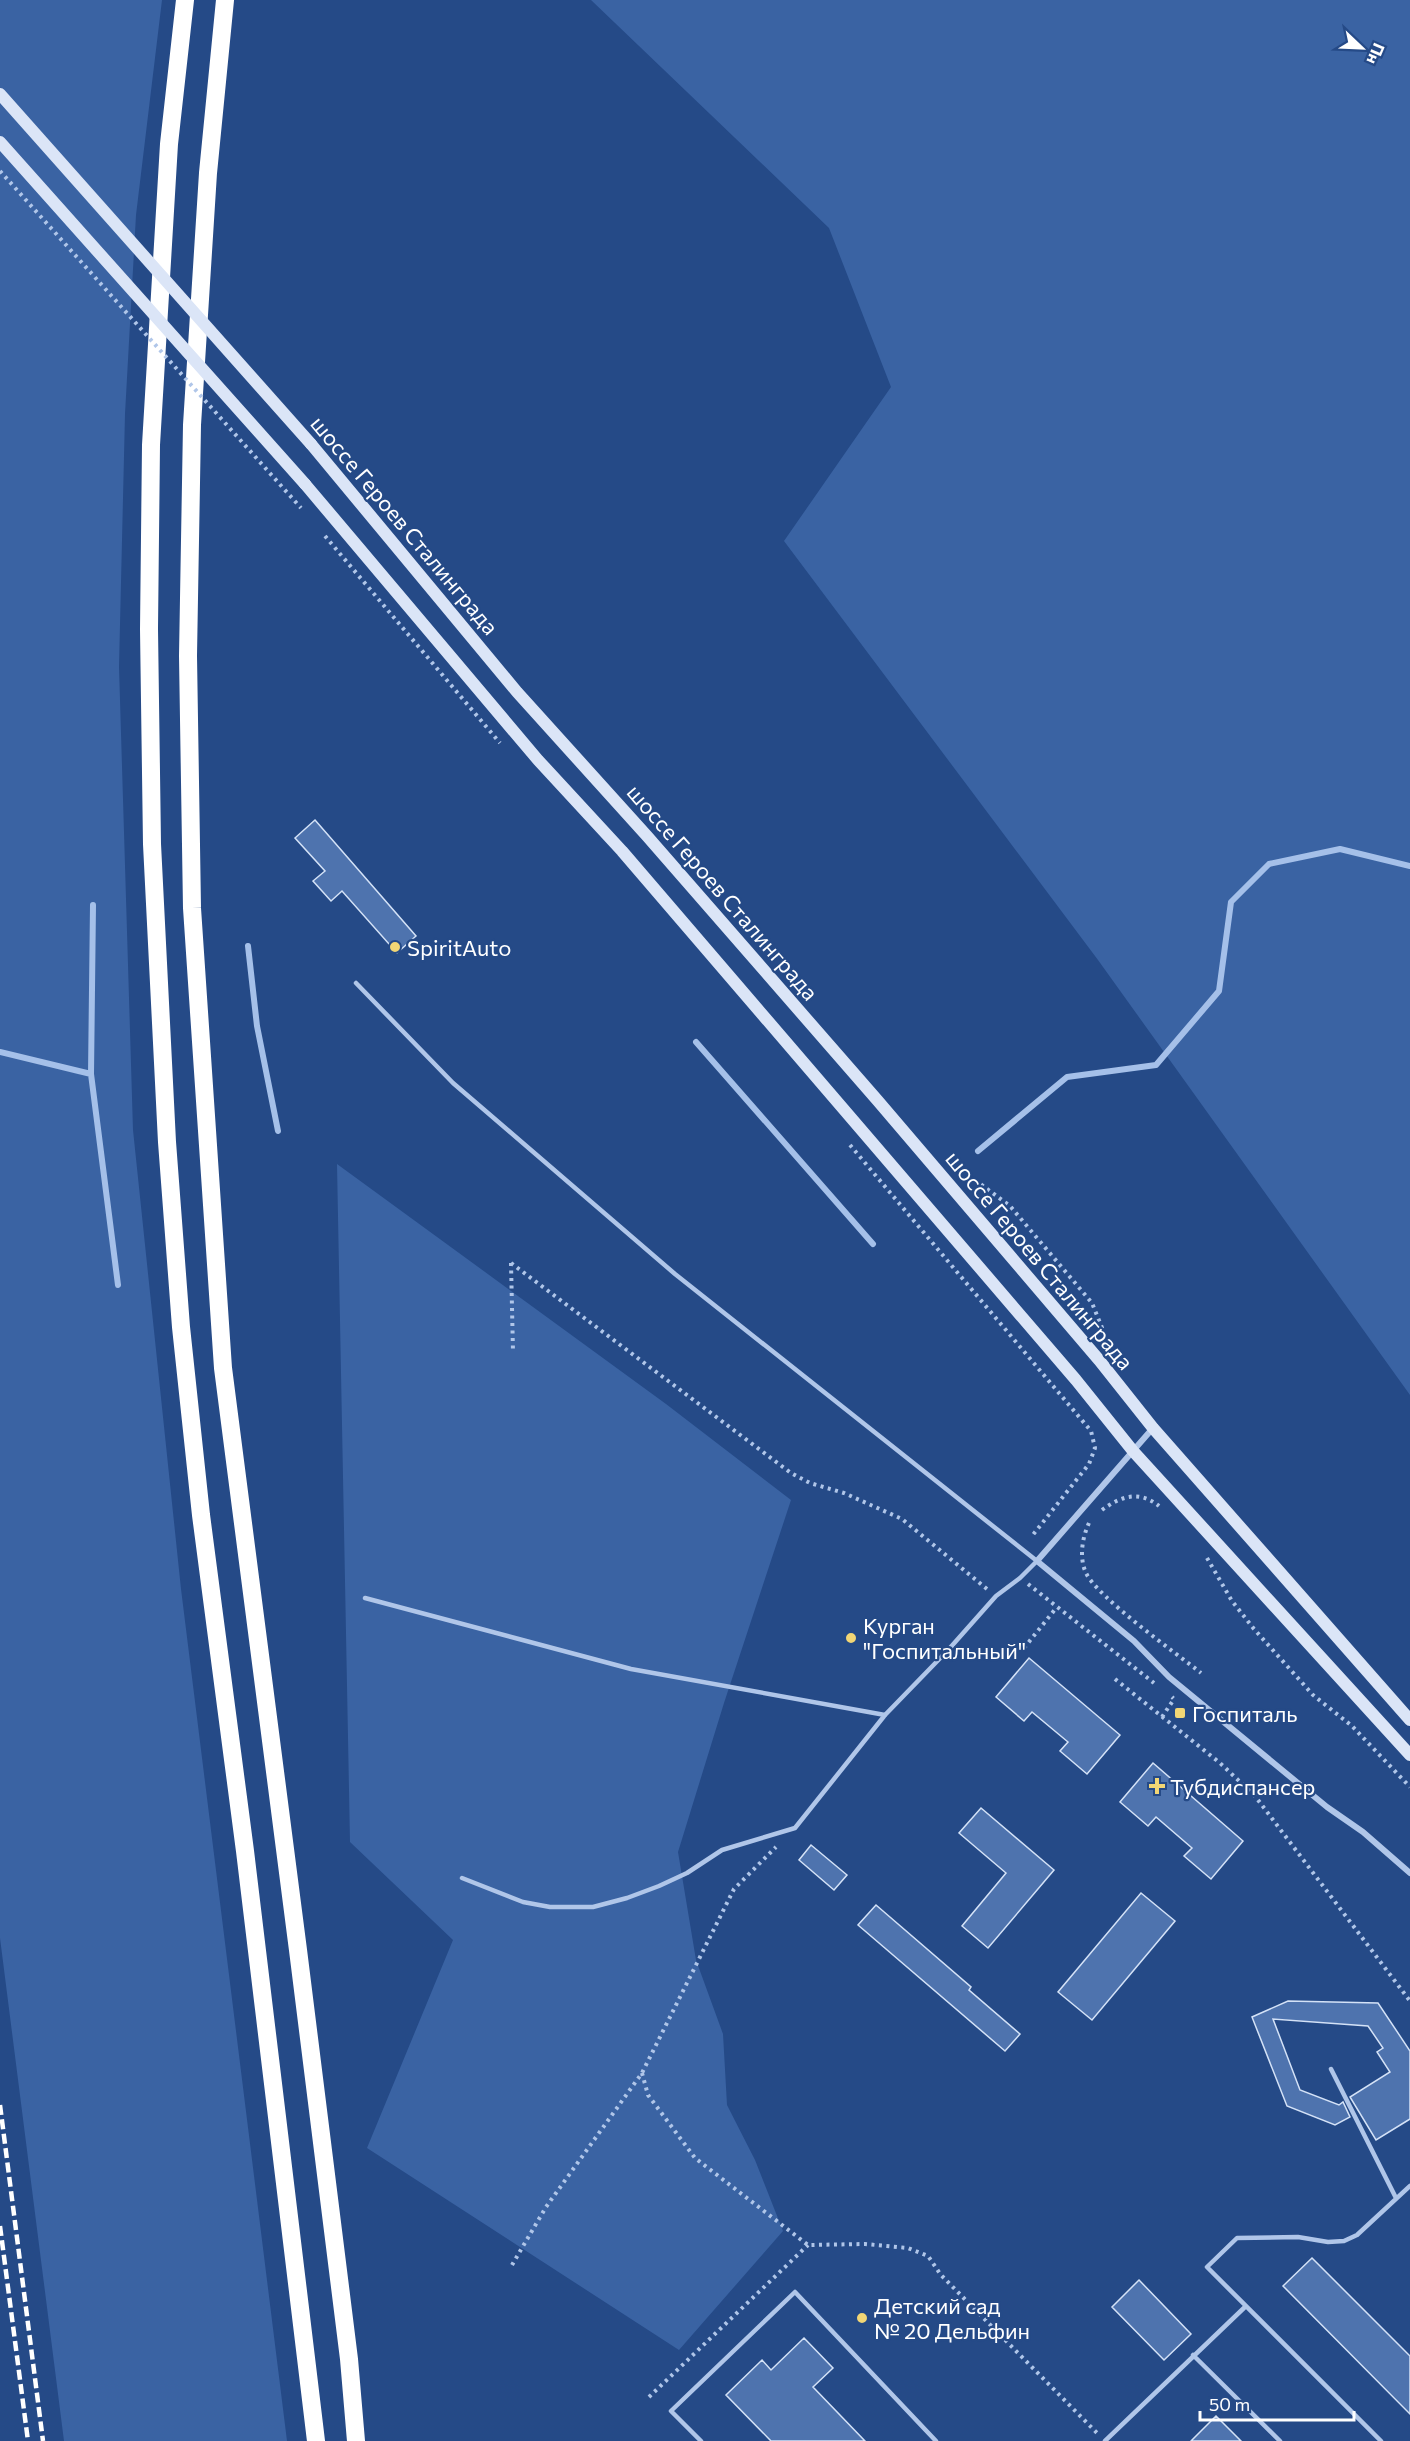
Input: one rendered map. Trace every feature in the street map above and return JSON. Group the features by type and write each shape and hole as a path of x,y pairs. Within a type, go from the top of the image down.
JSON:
{"highway":[{"path":"185,0 169,144 151,445 149,629 152,844 167,1142 181,1327 201,1515 316,2441"},
{"path":"225,0 208,173 192,425 188,656 192,908 223,1368 349,2359 356,2441"}],"main road":[{"name":"шоссе Героев Сталинграда","path":"0,94 311,444 517,692 647,836 878,1101 1099,1360 1153,1428 1410,1720"},
{"path":"0,142 305,484 538,760 622,851 1076,1380 1133,1451 1410,1755"}],"street":[{"path":"1153,1428 1037,1561 1134,1641 1169,1677 1327,1807 1363,1832 1410,1873"}],"lane":[{"path":"356,983 453,1083 675,1274 1037,1561 1020,1578 996,1596 885,1715 795,1828 722,1850 687,1873 659,1886 593,1907 550,1907 523,1902 462,1878"},
{"path":"365,1598 631,1669 885,1715"},
{"path":"1331,2069 1396,2198"},
{"path":"1381,2441 1207,2267 1237,2238 1298,2236 1328,2242 1344,2241 1357,2235 1410,2186"},
{"path":"701,2441 671,2411 795,2292 936,2441"},
{"path":"1105,2441 1246,2306"},
{"path":"1193,2355 1280,2441"}],"path":[{"path":"0,171 308,516"},
{"path":"323,534 503,747"},
{"path":"845,1139 1091,1431 1095,1448 1089,1464 1032,1536"},
{"path":"975,1180 1010,1206 1092,1303 1111,1349"},
{"path":"513,1352 511,1263 791,1473 810,1483 844,1493 902,1519 996,1596"},
{"path":"1100,1510 1115,1500 1132,1495 1151,1500 1166,1512"},
{"path":"1092,1516 1085,1531 1082,1551 1086,1573 1102,1593 1201,1673"},
{"path":"1204,1553 1232,1601 1261,1637 1313,1695 1352,1726 1410,1787"},
{"path":"1020,1578 1156,1685"},
{"path":"1023,1648 1058,1607"},
{"path":"1114,1679 1220,1763 1255,1796 1410,2001"},
{"path":"1162,1717 1174,1699 1165,1692"},
{"path":"512,2265 546,2207 642,2073 734,1889 795,1828"},
{"path":"642,2073 648,2095 695,2158 807,2245 890,2246 914,2249 928,2256 941,2275 1105,2441"},
{"path":"650,2397 807,2245"}],"shaded area":[{"path":"0,0 162,0 136,215 125,414 119,667 133,1130 181,1589 287,2441 64,2441 0,1938"},
{"path":"591,0 1410,0 1410,1395 1098,960 784,541 891,387 829,228"},
{"path":"337,1164 666,1404 791,1500 678,1852 696,1960 723,2034 727,2105 755,2160 783,2231 679,2350 367,2148 453,1940 350,1842"}],"building":[{"path":"315,820 416,936 397,953 342,891 331,901 313,881 325,871 295,838"},
{"path":"1029,1658 1120,1735 1087,1774 1060,1751 1068,1742 1032,1712 1024,1721 996,1697"},
{"path":"1153,1763 1243,1841 1211,1879 1184,1856 1192,1848 1156,1817 1148,1826 1120,1802"},
{"path":"981,1808 1054,1870 988,1948 962,1926 1006,1873 959,1833"},
{"path":"811,1845 847,1875 834,1890 799,1860"},
{"path":"1141,1893 1175,1921 1092,2020 1058,1992"},
{"path":"876,1905 971,1987 969,1990 1020,2034 1005,2051 858,1925"},
{"path":"1288,2001 1378,2003 1410,2051 1410,2119 1376,2140 1350,2097 1390,2072 1377,2052 1383,2048 1368,2026 1273,2019 1300,2090 1339,2105 1343,2102 1350,2117 1335,2125 1287,2106 1252,2017"},
{"path":"1312,2258 1410,2356 1410,2414 1283,2286"},
{"path":"1139,2280 1191,2334 1164,2360 1112,2307"},
{"path":"804,2338 833,2368 813,2387 865,2441 771,2441 726,2395 762,2360 771,2370"},
{"path":"1216,2416 1241,2441 1191,2441"}],"waterway":[{"path":"978,1151 1067,1077 1156,1065 1219,991 1231,902 1269,864 1340,849 1410,866"},
{"path":"93,905 91,1074 118,1285"},
{"path":"248,946 257,1026 278,1131"},
{"path":"696,1042 873,1244"},
{"path":"0,1052 91,1074"}],"railway":[{"path":"0,2105 43,2441"},
{"path":"0,2226 28,2441"}],"place":[{"name":"SpiritAuto","path":"395,947"},
{"name":"Курган \"Госпитальный\"","path":"851,1638"},
{"name":"Госпиталь","path":"1180,1713"},
{"name":"Тубдиспансер","path":"1157,1786"},
{"name":"Детский сад № 20 Дельфин","path":"862,2318"}]}
